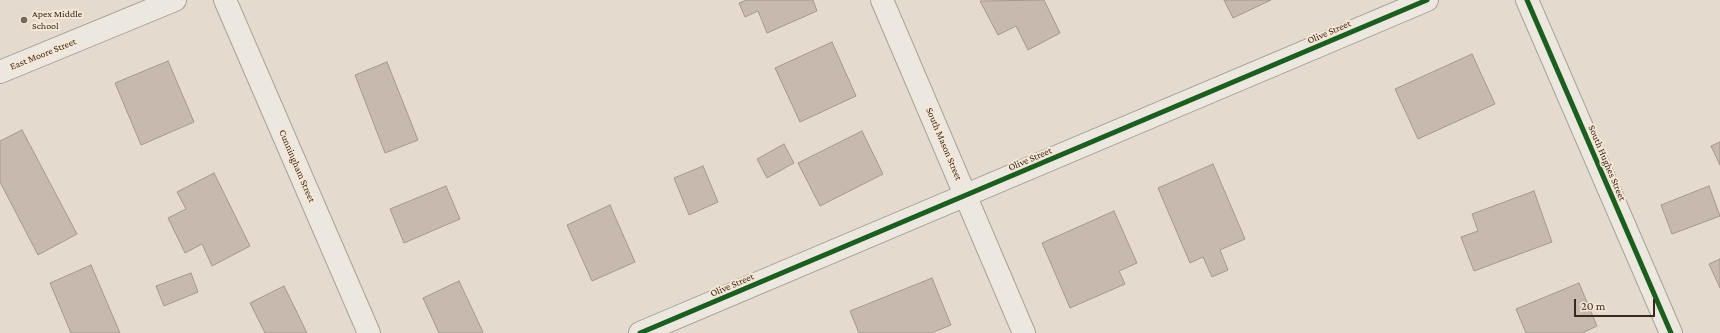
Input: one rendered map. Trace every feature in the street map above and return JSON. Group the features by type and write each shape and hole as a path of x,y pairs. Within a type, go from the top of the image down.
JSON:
{"street":[{"name":"East Moore Street","path":"0,72 175,0"},
{"name":"Cunningham Street","path":"225,0 369,333"},
{"name":"South Mason Street","path":"882,0 1024,333"},
{"name":"Olive Street","path":"640,333 1427,0"},
{"name":"South Hughes Street","path":"1527,0 1671,333"}],"building":[{"path":"747,0 813,0 817,11 767,33 758,11 745,17 739,3"},
{"path":"1044,0 1060,33 1028,50 1016,26 998,35 980,1"},
{"path":"1224,0 1271,0 1233,18"},
{"path":"832,42 856,96 800,122 775,68"},
{"path":"1472,54 1495,104 1418,139 1395,89"},
{"path":"168,61 194,122 141,145 115,83"},
{"path":"387,62 418,140 385,153 355,75"},
{"path":"22,130 77,234 38,255 0,182 0,141"},
{"path":"862,131 883,174 820,206 798,163"},
{"path":"1720,142 1720,165 1711,146"},
{"path":"784,144 794,163 767,178 757,159"},
{"path":"1213,164 1245,239 1220,250 1228,270 1212,277 1203,257 1190,263 1158,188"},
{"path":"703,166 718,202 689,215 674,178"},
{"path":"214,173 250,246 212,266 202,244 185,253 168,218 186,209 177,192"},
{"path":"446,186 460,219 404,243 390,209"},
{"path":"1709,186 1720,216 1672,234 1661,205"},
{"path":"1534,191 1552,242 1474,271 1461,237 1478,231 1472,214"},
{"path":"610,205 635,262 592,281 567,225"},
{"path":"1114,211 1137,263 1119,271 1125,284 1070,308 1042,243"},
{"path":"1720,259 1720,288 1709,264"},
{"path":"91,265 120,333 71,333 50,283"},
{"path":"191,273 198,292 164,306 156,286"},
{"path":"932,278 951,325 931,333 859,333 850,311"},
{"path":"459,281 483,332 439,333 423,298"},
{"path":"1579,283 1597,326 1582,333 1526,333 1516,309"},
{"path":"284,286 307,333 265,333 250,303"}],"cycle path":[{"path":"640,333 1427,0"},
{"path":"1527,0 1671,333"}],"place":[{"name":"Apex Middle School","path":"24,20"}]}
